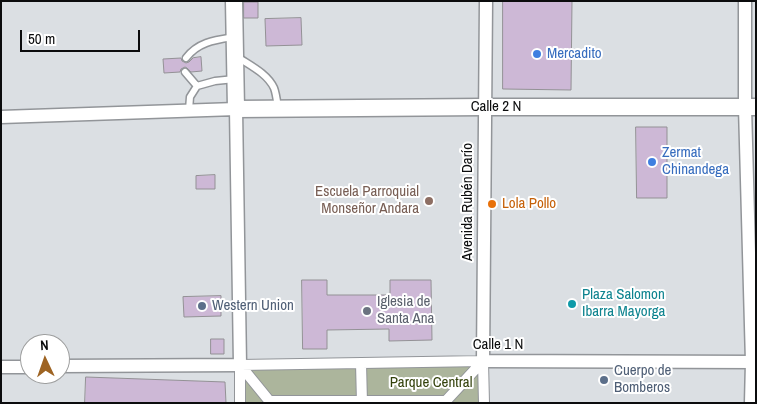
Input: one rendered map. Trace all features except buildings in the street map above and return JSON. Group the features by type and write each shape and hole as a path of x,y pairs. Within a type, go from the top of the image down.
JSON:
{"street":[{"path":"234,1 240,403"},
{"name":"Avenida Rubén Darío","path":"484,403 486,1"},
{"path":"745,1 751,107 754,362 750,403"},
{"name":"Calle 2 N","path":"236,109 751,107"},
{"path":"1,117 236,109"},
{"path":"240,365 270,402 445,402 483,361"},
{"name":"Calle 1 N","path":"240,365 483,361 754,362"},
{"path":"361,363 362,402"},
{"path":"70,366 240,365"},
{"path":"1,367 20,367"}],"lane":[{"path":"186,58 191,51 209,41 235,37"},
{"path":"235,56 258,70 268,79 274,88 278,109"},
{"path":"186,72 197,86"},
{"path":"188,110 190,97 197,86 236,79"}],"green space":[{"name":"Parque Central","path":"483,361 484,403 240,403 240,365"}],"place":[{"name":"Mercadito","path":"537,54"},
{"name":"Zermat Chinandega","path":"652,162"},
{"name":"Escuela Parroquial Monseñor Andara","path":"429,201"},
{"name":"Lola Pollo","path":"492,204"},
{"name":"Plaza Salomon Ibarra Mayorga","path":"572,304"},
{"name":"Western Union","path":"202,306"},
{"name":"Iglesia de Santa Ana","path":"367,311"},
{"name":"Cuerpo de Bomberos","path":"604,380"}]}
